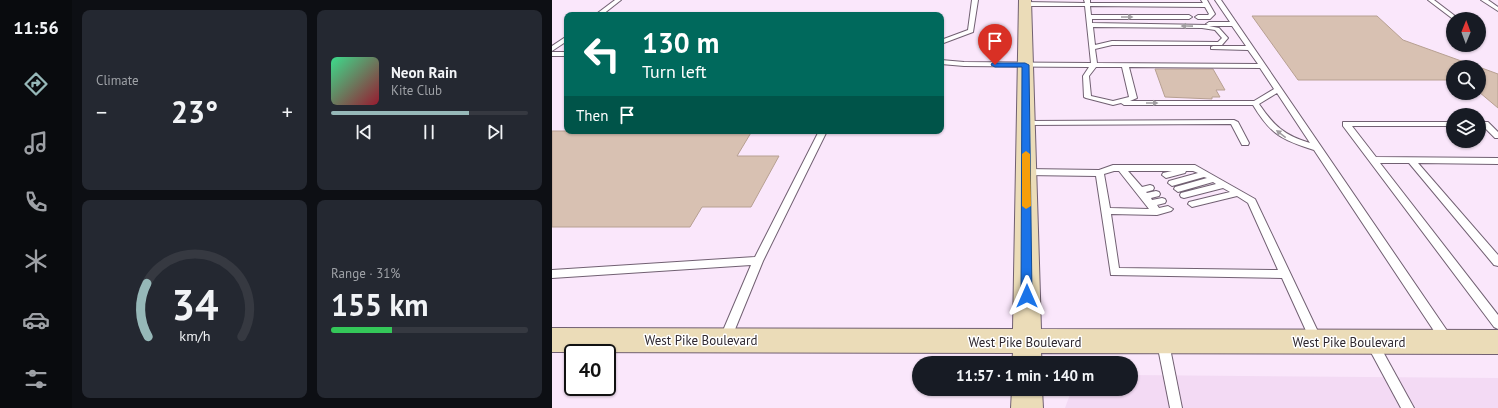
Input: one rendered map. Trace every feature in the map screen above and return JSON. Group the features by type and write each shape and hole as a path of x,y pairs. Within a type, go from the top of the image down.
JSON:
{"street":[{"path":"1025,2 1027,353"},
{"name":"West Pike Boulevard","path":"552,340 725,341 1027,353 1163,342 1498,342"},
{"path":"1027,396 1027,408"}],"lane":[{"path":"602,12 618,0"},
{"path":"944,41 971,31 975,0"},
{"path":"1218,0 1448,342"},
{"path":"1431,0 1447,12"},
{"path":"1484,0 1498,9"},
{"path":"1088,1 1088,17 1094,65 1086,76 1088,97 1113,103 1255,103 1278,89"},
{"path":"1025,2 1206,2 1212,14 1210,17 1198,17"},
{"path":"1088,17 1189,17"},
{"path":"1201,26 1210,24 1234,24"},
{"path":"1090,25 1201,26 1217,29 1225,38 1224,42 1220,44 1112,44 1092,48"},
{"path":"552,49 564,40"},
{"path":"1092,48 1250,48"},
{"path":"552,54 564,54"},
{"path":"944,62 1025,65 1262,66"},
{"path":"1113,103 1133,98 1125,66"},
{"path":"1255,103 1267,123 1285,138 1317,148"},
{"path":"1026,123 1234,122 1245,143"},
{"path":"1446,124 1346,124 1498,324"},
{"path":"1486,125 1498,136"},
{"path":"725,341 758,261 822,134"},
{"path":"1373,160 1498,161"},
{"path":"1411,160 1498,262"},
{"path":"1026,172 1100,173 1113,168 1195,168 1225,185 1252,201 1317,342"},
{"path":"1121,168 1157,212"},
{"path":"1166,175 1195,168"},
{"path":"1100,173 1115,272 1285,274"},
{"path":"1210,177 1178,189 1225,185"},
{"path":"1142,194 1143,181"},
{"path":"1192,204 1238,193"},
{"path":"1142,194 1156,194 1142,194"},
{"path":"1106,211 1157,212 1168,210"},
{"path":"552,274 758,261"},
{"path":"1163,342 1176,408"},
{"path":"1372,342 1408,408"}],"shaded area":[{"path":"1138,375 1498,378 1498,408 1065,408 1069,396 1138,396"}],"building":[{"path":"1252,16 1377,16 1403,40 1459,60 1446,60 1446,80 1298,80"},
{"path":"1155,69 1213,69 1225,90 1216,90 1220,97 1212,97 1212,99 1165,97"},
{"path":"1486,70 1498,74 1498,108 1486,98"},
{"path":"552,131 564,131 564,134 750,134 737,156 779,156 751,207 702,207 690,227 552,227"}],"slow traffic":[{"path":"1026,154 1026,206"}],"route":[{"path":"995,65 1025,65 1027,296"}]}
